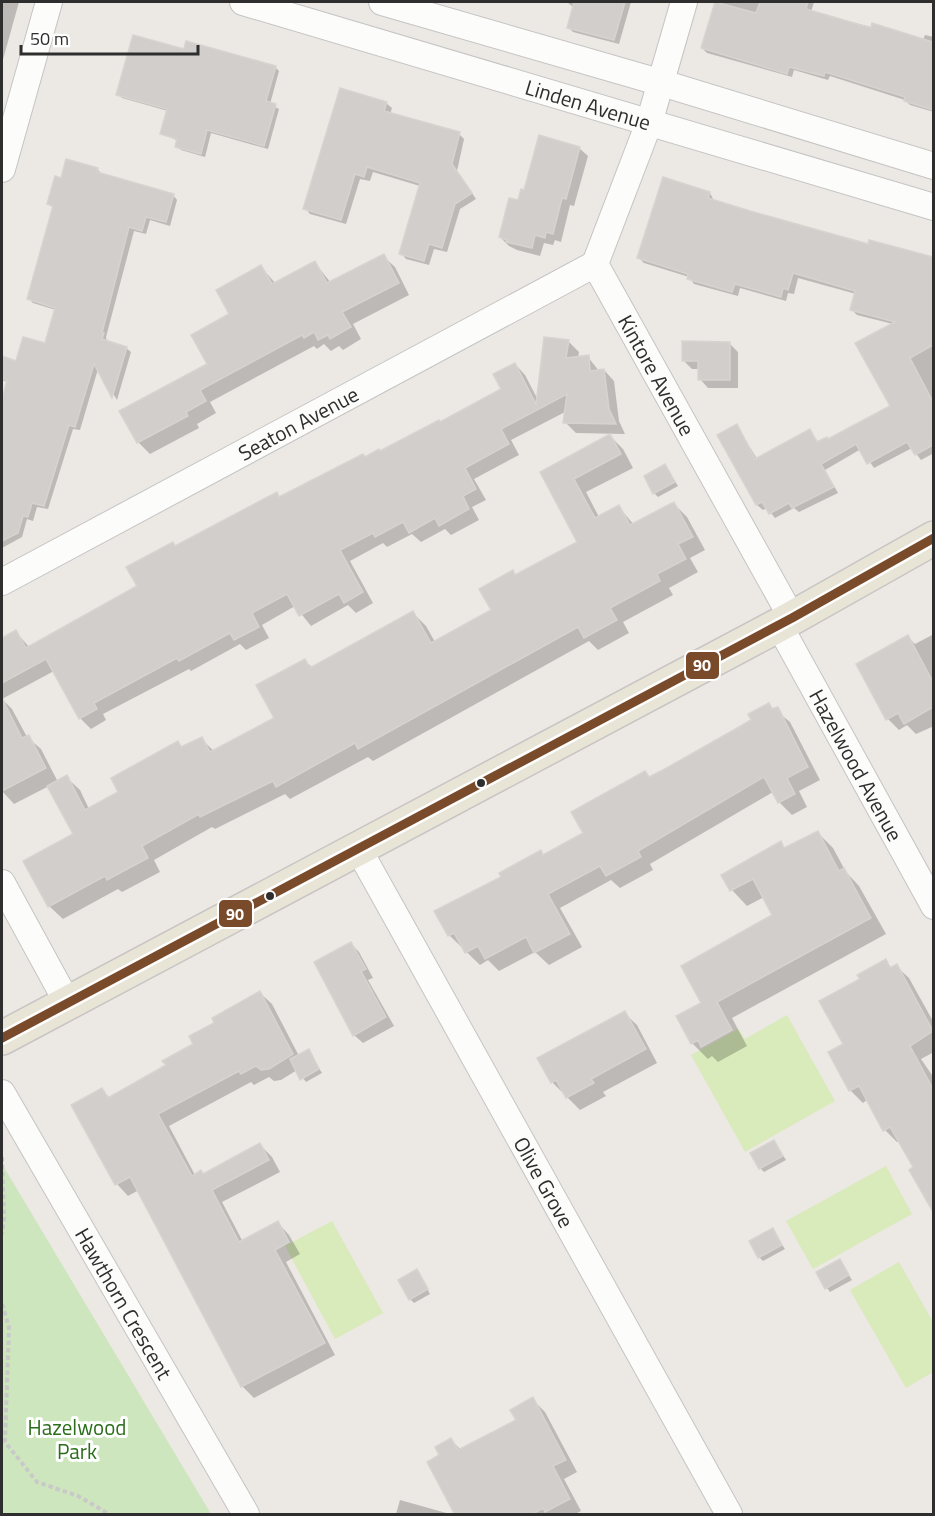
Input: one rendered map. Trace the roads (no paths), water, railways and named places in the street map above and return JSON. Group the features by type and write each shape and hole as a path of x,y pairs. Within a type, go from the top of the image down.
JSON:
{"main road":[{"path":"2,1038 786,621 933,538"}],"street":[{"path":"2,169 49,2"},
{"name":"Linden Avenue","path":"243,2 933,207"},
{"name":"Linden Avenue","path":"382,2 662,83 933,166"},
{"path":"596,264 649,123 684,2"},
{"name":"Seaton Avenue","path":"2,582 596,264"},
{"name":"Kintore Avenue","path":"596,264 786,621"},
{"name":"Hazelwood Avenue","path":"786,621 933,906"},
{"name":"Olive Grove","path":"358,850 729,1515"},
{"path":"2,883 67,1002"},
{"name":"Hawthorn Crescent","path":"2,1093 246,1515"}],"park label":[{"name":"Hazelwood Park","path":"77,1439"}]}
